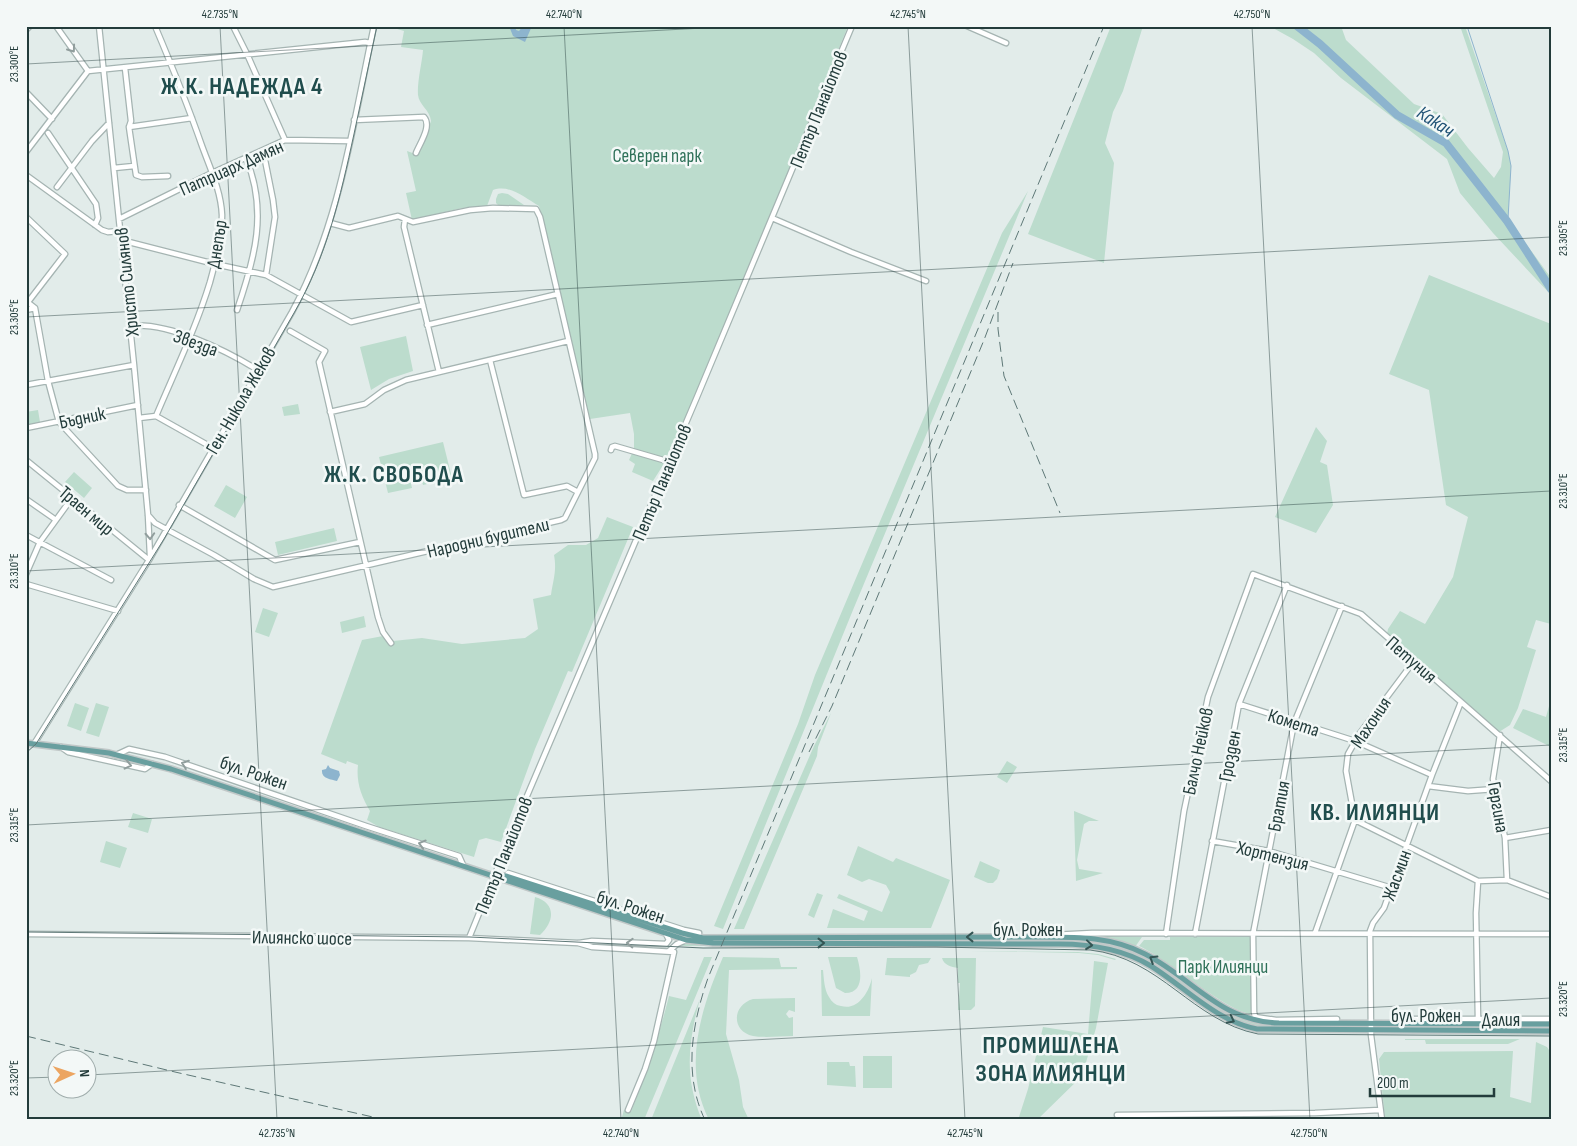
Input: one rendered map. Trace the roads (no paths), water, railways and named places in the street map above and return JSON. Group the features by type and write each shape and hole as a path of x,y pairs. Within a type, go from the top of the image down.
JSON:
{"main road":[{"name":"бул. Рожен","path":"26,743 116,755 153,763 665,934 688,940 713,944 1092,945 1117,951 1145,962 1219,1013 1245,1026 1272,1030 1551,1031"},
{"name":"бул. Рожен","path":"494,876 506,876 682,933 703,938 1037,937 1109,940 1156,960 1222,1007 1254,1021 1280,1024 1322,1022 1551,1024"}],"street":[{"path":"26,30 30,26"},
{"path":"56,26 88,71"},
{"name":"Христо Силянов","path":"99,26 146,490 149,559"},
{"name":"Днепър","path":"155,26 171,62 212,173 218,190 222,213 221,232 215,264 202,307 156,416"},
{"path":"233,26 285,140"},
{"name":"Ген. Никола Жеков","path":"34,744 149,559 302,294 330,224 374,26"},
{"name":"Петър Панайотов","path":"469,938 852,26"},
{"path":"967,26 1006,43"},
{"path":"26,152 88,71 370,43"},
{"path":"125,68 129,127 136,174 138,177 168,176"},
{"path":"26,92 52,119"},
{"path":"354,120 424,117 427,121 427,126 416,153"},
{"path":"129,127 192,118"},
{"path":"57,188 92,141 109,122"},
{"path":"48,133 96,204 98,218 95,225"},
{"name":"Патриарх Дамян","path":"119,219 212,173 285,140 349,141"},
{"path":"263,150 275,217 266,275"},
{"path":"237,310 250,272 257,236 258,210 254,181 246,158"},
{"path":"114,168 134,166"},
{"path":"26,176 95,225 108,232 120,231"},
{"name":"Народни будители","path":"166,530 214,555 254,579 273,587 565,518 595,458 595,454 540,217 536,208 470,210 413,222 405,219"},
{"path":"330,224 349,228 398,216 405,219 404,227 438,372"},
{"path":"26,217 65,254 27,301 35,308 48,381 58,422 118,486 126,490 146,490"},
{"path":"772,218 926,282"},
{"path":"121,240 266,275 351,322 422,306"},
{"path":"427,326 558,294"},
{"path":"26,310 35,308"},
{"name":"Звезда","path":"130,326 147,326 190,337 236,357 258,370"},
{"path":"290,331 325,351 319,362 330,412 378,618 383,632 391,643"},
{"path":"330,412 365,404 375,396 406,380 568,341"},
{"path":"490,360 524,495 567,486 578,492"},
{"path":"26,385 134,365"},
{"name":"Бъдник","path":"26,428 138,405"},
{"path":"139,418 156,416 213,448"},
{"path":"611,450 612,446 615,446 670,462"},
{"name":"Траен мир","path":"26,460 149,559"},
{"path":"26,574 40,542 72,498"},
{"path":"26,499 56,520"},
{"path":"180,505 275,560 360,542"},
{"path":"148,515 155,523 166,530"},
{"path":"26,535 111,580"},
{"name":"Петуния","path":"1253,574 1363,615 1551,781"},
{"name":"Балчо Нейков","path":"1166,934 1184,811 1208,697 1253,574"},
{"path":"26,584 118,611"},
{"name":"Грозден","path":"1195,934 1239,704 1286,585"},
{"name":"Братия","path":"1322,1022 1276,1020 1254,1016 1253,934 1294,723 1342,606"},
{"name":"Махония","path":"1315,934 1355,820 1346,765 1348,754 1355,741 1414,661"},
{"name":"Жасмин","path":"1370,934 1371,927 1384,908 1392,888 1432,775 1462,702"},
{"name":"Комета","path":"1239,704 1355,741 1432,775"},
{"name":"Гергина","path":"1500,735 1493,774 1505,838 1507,880"},
{"name":"бул. Рожен","path":"61,747 68,752 145,769 153,763"},
{"name":"бул. Рожен","path":"116,755 129,749 165,757 459,856 463,865"},
{"path":"1428,786 1468,791 1495,789"},
{"path":"1355,820 1478,881 1507,880 1551,897"},
{"path":"1505,838 1551,830"},
{"name":"Хортензия","path":"1212,840 1269,852 1392,888"},
{"name":"бул. Рожен","path":"508,872 684,930 699,933"},
{"path":"1478,881 1478,1019"},
{"name":"бул. Рожен","path":"1037,937 1070,933 1551,934"},
{"name":"Илиянско шосе","path":"26,934 469,938 578,943 592,941 666,944 669,940 665,934"},
{"path":"1370,934 1371,1030 1382,1120"},
{"path":"628,1110 654,1041 674,952 669,951 677,944 688,940"},
{"name":"Илиянско шосе","path":"578,943 592,947 669,951"},
{"name":"Далия","path":"1405,1019 1422,1022 1478,1019 1551,1020"},
{"path":"1322,1022 1337,1020"},
{"path":"1117,1115 1315,1114 1380,1110"}],"water":[{"path":"509,26 515,26 516,30 519,31 523,26 532,26 525,42 513,36"},
{"path":"328,765 330,768 339,771 340,775 337,781 323,775 322,770 326,769"}],"waterway":[{"name":"Какач","path":"1297,26 1320,44 1397,115 1446,143 1507,221 1551,289"},
{"path":"1467,26 1508,151 1511,166 1508,219"}],"tram line":[{"path":"26,753 36,744 164,539 305,292 324,248 338,204 377,26"},
{"path":"26,932 470,937 703,948 936,947 1090,950 1115,955 1137,965 1214,1017 1235,1027 1258,1034 1551,1036"}],"railway":[{"path":"705,1120 698,1103 694,1085 692,1049 702,995 708,978 1104,26"},
{"path":"809,752 832,706 984,340 1013,263"},
{"path":"998,312 998,329 1004,376 1060,513"},
{"path":"26,1036 386,1120"}],"district":[{"name":"Ж.К. НАДЕЖДА 4","path":"242,86"},
{"name":"Ж.К. СВОБОДА","path":"394,474"},
{"name":"КВ. ИЛИЯНЦИ","path":"1375,812"},
{"name":"ПРОМИШЛЕНА ЗОНА ИЛИЯНЦИ","path":"1051,1059"}],"park label":[{"name":"Северен парк","path":"657,155"},
{"name":"Парк Илиянци","path":"1223,966"}]}
